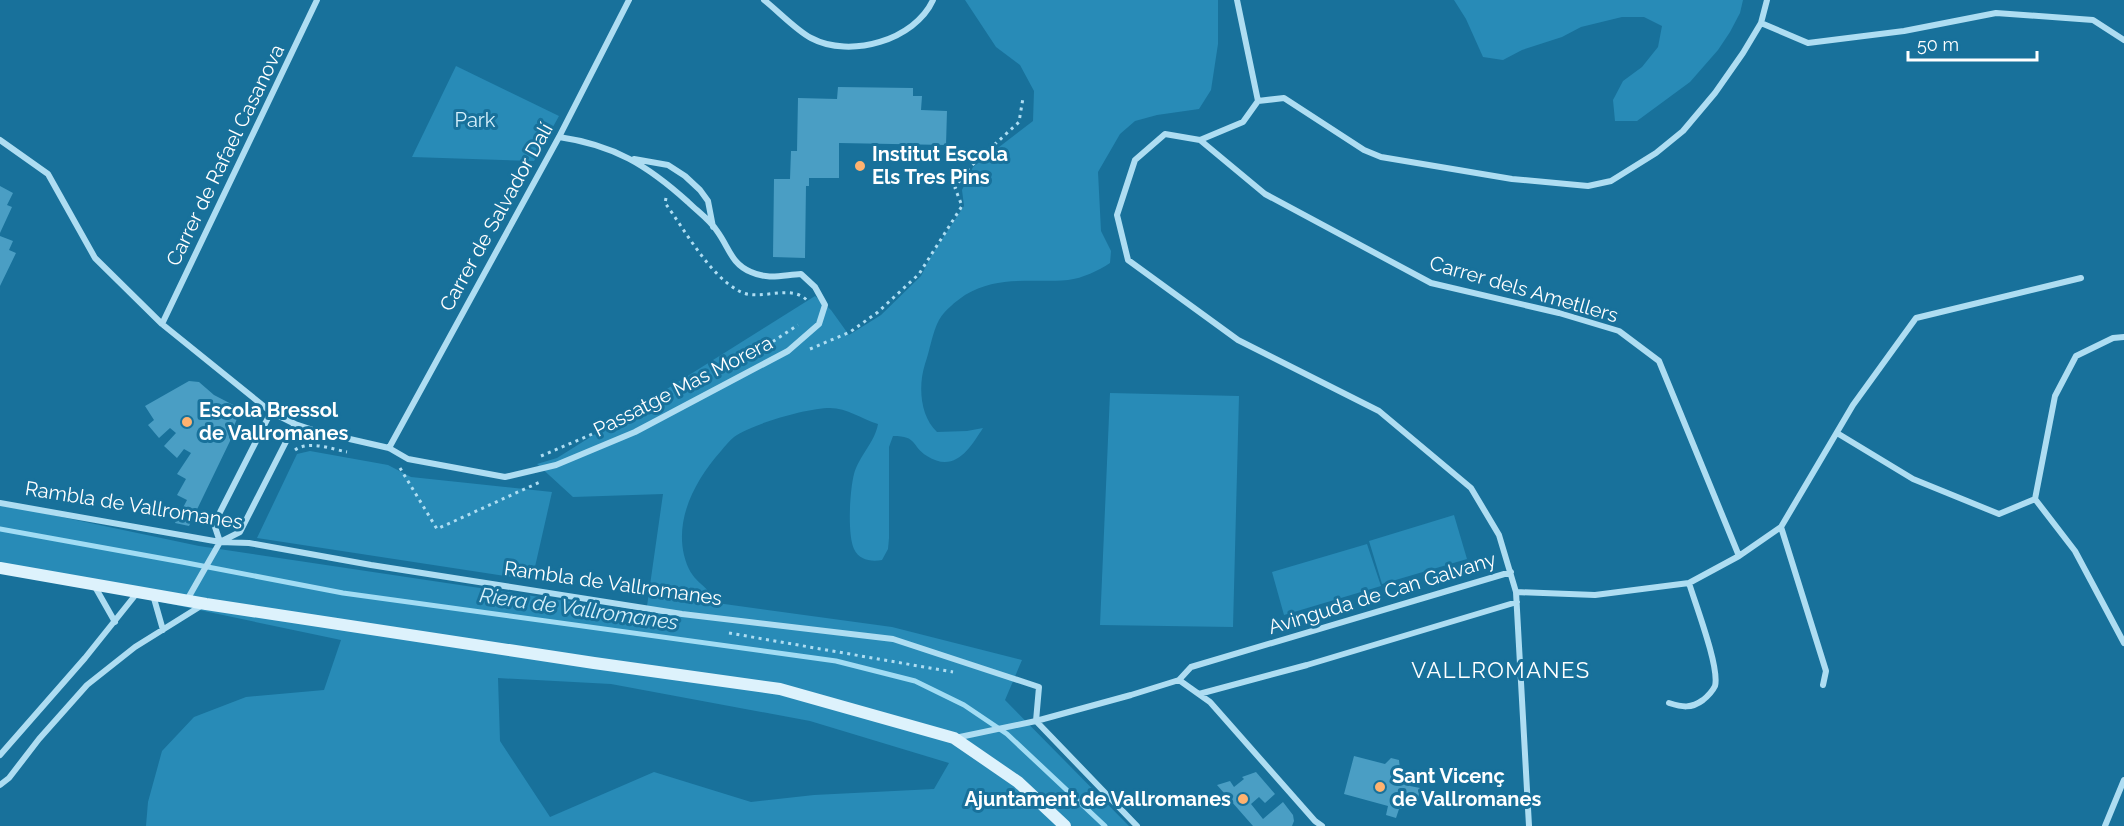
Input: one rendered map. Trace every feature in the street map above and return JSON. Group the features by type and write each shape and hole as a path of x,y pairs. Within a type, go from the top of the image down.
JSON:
{"street":[{"name":"Carrer de Rafael Casanova","path":"162,324 317,0"},
{"name":"Carrer de Salvador Dalí","path":"389,448 558,137 629,0"},
{"path":"764,0 812,39 834,45 859,46 892,39 919,21 929,10 933,0"},
{"path":"1237,0 1258,101 1243,122 1200,141 1166,134 1135,160 1117,215 1128,260 1238,340 1379,411 1471,488 1499,535 1511,572"},
{"path":"1258,101 1284,98 1364,150 1381,157 1512,179 1588,186 1611,181 1631,170 1683,131 1715,93 1743,53 1761,23 1767,0"},
{"path":"1761,23 1808,43 1904,32 1996,13 2093,20 2124,40"},
{"name":"Passatge Mas Morera","path":"0,140 48,174 95,258 162,324 271,412 295,424 319,432 389,448 408,459 506,477 556,465 635,432 788,351 819,324 825,305 815,286 801,274 772,278 751,273 734,262 713,227 669,186 630,159 603,148 558,137"},
{"name":"Carrer dels Ametllers","path":"1200,141 1265,194 1431,283 1558,313 1619,331 1659,361 1739,556"},
{"name":"Passatge Mas Morera","path":"630,159 669,165 685,176 708,201 713,227"},
{"name":"Avinguda de Can Galvany","path":"954,738 1036,721 1179,680 1191,667 1511,572 1516,592 1595,595 1689,583 1739,556 1781,527 1853,405 1916,318 2081,278"},
{"path":"2124,337 2114,338 2076,356 2055,396 2035,500 2075,550 2124,643"},
{"path":"220,543 214,524 271,412"},
{"path":"187,600 220,543 240,532 295,424"},
{"path":"1837,434 1913,479 1999,513 2035,500"},
{"name":"Rambla de Vallromanes","path":"0,503 220,543 249,543 371,566 682,614 893,639 1039,687 1036,721"},
{"path":"1781,527 1826,671 1823,685"},
{"path":"0,568 206,604 780,689 954,738 1018,782 1065,826"},
{"path":"1669,704 1686,708 1701,702 1710,694 1715,685 1716,675 1710,650 1689,583"},
{"path":"93,585 115,622"},
{"path":"0,755 115,622 138,592"},
{"path":"1516,592 1529,826"},
{"path":"153,595 163,630"},
{"path":"1199,694 1307,665 1517,602"},
{"path":"0,785 9,778 39,739 87,685 135,647 206,604"},
{"path":"1179,680 1210,702 1312,824 1322,826"},
{"path":"1036,721 1137,826"},
{"path":"2105,826 2124,780"}],"path":[{"path":"806,351 850,332 878,312 919,274 962,206 956,188 968,169 1019,122 1023,98"},
{"path":"669,186 665,203 711,266 724,280 744,294 754,296 790,293 802,296 811,310"},
{"path":"746,360 800,324"},
{"path":"538,456 656,407"},
{"path":"291,456 295,450 304,446 355,453"},
{"path":"389,448 437,529 547,478"},
{"path":"392,464 408,472"}],"green space":[{"path":"965,0 1218,0 1218,44 1211,90 1199,109 1157,115 1135,121 1120,134 1098,172 1101,231 1111,251 1110,263 1090,274 1074,279 1003,282 977,289 954,303 939,320 923,373 921,391 927,418 937,432 983,428 961,456 946,462 927,456 907,438 893,436 889,447 889,538 888,549 882,560 866,559 856,553 850,523 850,500 854,474 874,437 878,424 836,408 808,411 766,422 730,440 704,473 690,499 683,526 684,555 690,572 717,603 892,627 1022,660 1005,700 1129,826 146,826 148,802 162,751 194,717 246,697 324,690 341,640 0,568 0,504 199,546 646,613 663,494 573,497 537,464 557,458 815,296 831,310 849,335 881,315 921,276 931,256 964,206 962,190 973,167 1033,121 1034,91 1020,65 996,47","holes":["498,678 611,684 810,721 949,763 934,789 814,795 751,802 654,772 550,817 500,741"]},
{"path":"1454,0 1743,0 1740,13 1730,32 1718,50 1690,82 1637,121 1615,121 1613,100 1623,81 1642,67 1658,47 1662,26 1644,17 1622,17 1581,27 1562,37 1522,50 1503,60 1483,57 1466,19"},
{"name":"Park","path":"456,66 559,116 534,161 412,157"},
{"path":"1110,393 1239,396 1233,627 1100,625"},
{"path":"310,451 388,465 411,477 552,492 532,580 257,538 297,454"},
{"path":"1454,515 1467,559 1382,584 1369,541"},
{"path":"1367,544 1381,586 1284,615 1272,572"}],"building":[{"path":"838,87 913,88 913,96 922,96 921,110 947,111 946,145 839,143 839,178 809,178 809,186 806,186 805,258 773,257 774,179 790,179 791,151 797,151 798,98 837,99"},
{"path":"0,186 13,193 7,205 12,207 0,233"},
{"path":"0,236 13,241 9,250 16,253 0,286"},
{"path":"189,381 199,382 214,395 241,409 229,438 231,439 189,526 175,523 187,500 177,495 186,479 177,474 191,453 184,449 177,458 164,446 176,433 170,428 159,438 148,425 154,420 145,406"},
{"name":"Sant Vicenç de Vallromanes","path":"1354,756 1385,764 1391,758 1399,760 1400,769 1413,772 1410,786 1420,788 1417,804 1409,803 1406,808 1399,809 1396,818 1386,815 1388,806 1344,794"},
{"name":"Ajuntament de Vallromanes","path":"1256,772 1275,794 1265,803 1259,797 1251,804 1263,819 1283,802 1293,815 1292,826 1253,826 1217,785 1230,781 1234,787 1244,779 1242,777"}],"waterway":[{"name":"Riera de Vallromanes","path":"0,529 343,593 836,661 915,681 964,705 1007,734 1105,826"}],"place":[{"name":"Institut Escola Els Tres Pins","path":"860,166"},
{"name":"Escola Bressol de Vallromanes","path":"187,422"},
{"name":"Sant Vicenç de Vallromanes","path":"1380,787"},
{"name":"Ajuntament de Vallromanes","path":"1243,799"}],"district":[{"name":"VALLROMANES","path":"1501,670"}]}
